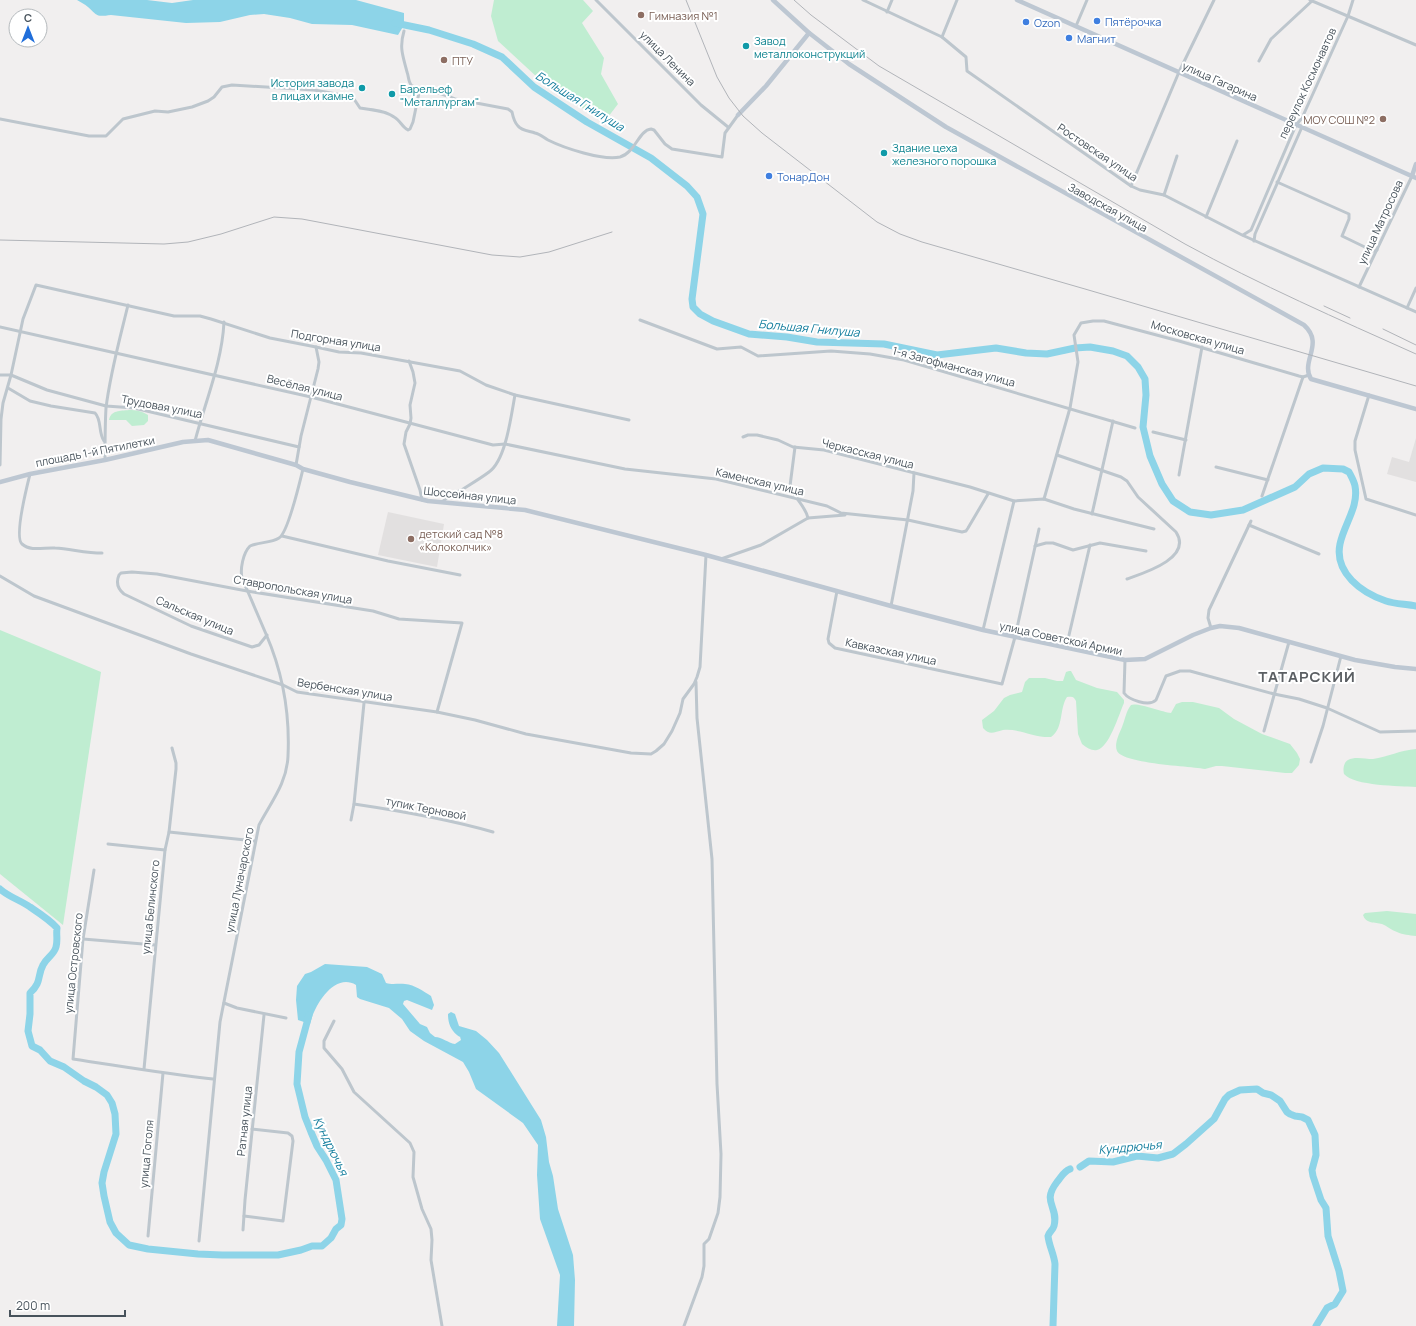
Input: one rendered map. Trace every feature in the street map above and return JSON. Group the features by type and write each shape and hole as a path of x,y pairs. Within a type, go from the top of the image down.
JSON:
{"main road":[{"name":"Заводская улица","path":"773,0 809,33 849,64 946,127 1299,322 1308,329 1313,338 1313,347 1306,376"},
{"name":"улица Гагарина","path":"1017,0 1414,177"},
{"path":"738,115 766,86 809,33"},
{"name":"улица Матросова","path":"1414,177 1416,164"},
{"path":"1306,376 1314,380 1416,409"},
{"name":"Шоссейная улица","path":"194,441 208,440 296,465 303,469 422,500 525,510 746,565"},
{"name":"площадь 1-й Пятилетки","path":"0,482 30,474 194,441"},
{"name":"улица Советской Армии","path":"746,565 983,630 1125,660 1145,659 1193,635 1220,626 1239,628 1380,665 1416,669"}],"street":[{"name":"улица Ленина","path":"596,0 701,105 728,127"},
{"name":"Ростовская улица","path":"862,0 942,37 966,57 967,71 1131,186 1140,190 1164,196 1254,241 1416,312"},
{"path":"887,12 892,0"},
{"path":"942,37 957,0"},
{"path":"1076,26 1087,0"},
{"path":"1131,186 1179,72 1214,0"},
{"path":"1259,61 1271,39 1311,0 1416,45"},
{"name":"переулок Космонавтов","path":"1242,235 1251,230 1296,125 1302,118 1348,16 1353,0"},
{"path":"404,31 401,52 410,85 454,99 511,110 515,122 520,128 535,132 550,141 587,154 615,158 625,155 646,131 651,129 654,130 665,144 672,148 722,157 725,133 738,115"},
{"path":"0,119 89,136 106,136 123,119 155,111 168,112 192,107 214,97 222,87 232,85 314,90 348,96 354,99 360,108 390,114 395,117 403,128 408,130 413,122 420,88"},
{"path":"1254,241 1254,234 1302,127"},
{"path":"1206,217 1237,141"},
{"path":"1164,196 1177,156"},
{"name":"улица Матросова","path":"1359,287 1414,177"},
{"path":"1277,182 1349,214 1349,218 1342,236 1373,251 1377,250"},
{"name":"Подгорная улица","path":"20,332 22,319 36,285 174,316 200,316 224,322 270,338 339,352 361,353 460,371 486,385 516,395 629,420"},
{"path":"1407,308 1416,288"},
{"path":"105,460 106,406 128,305"},
{"name":"1-я Загофманская улица","path":"640,320 717,349 741,347 758,356 831,351 870,354 904,360 1136,428"},
{"name":"Московская улица","path":"1070,408 1078,362 1074,335 1081,323 1093,321 1104,321 1306,376"},
{"path":"194,441 215,375 224,334 224,322"},
{"name":"Весёлая улица","path":"0,327 311,397 410,424 468,437 493,445 505,444 605,466"},
{"path":"0,465 2,410 12,376 20,332"},
{"path":"296,465 301,436 318,369 319,362 316,347"},
{"path":"1179,475 1202,348"},
{"path":"409,361 416,383 410,406 410,424 406,432 404,444 422,500"},
{"name":"Трудовая улица","path":"0,375 12,376 47,390 106,406 134,408 199,422 299,447"},
{"path":"1262,496 1306,376"},
{"path":"8,388 30,401 95,413 99,418 101,436 105,442"},
{"path":"442,502 447,497 465,488 490,472 498,461 505,444 516,395"},
{"path":"1370,395 1355,441 1354,450 1366,499 1416,515"},
{"path":"1070,408 1044,499 1092,514 1154,529"},
{"path":"1092,514 1113,421"},
{"path":"1153,432 1186,440"},
{"name":"Черкасская улица","path":"743,437 748,435 757,435 778,440 795,447 824,450 970,487 988,494 1014,501 1044,499"},
{"path":"795,447 790,486 797,500 806,511 808,518"},
{"path":"1057,455 1121,477 1127,481 1138,498 1179,536 1180,544 1170,561 1143,574 1127,579"},
{"name":"Каменская улица","path":"605,466 716,479 797,500 827,506 836,512 849,515 908,520 957,532 966,531 988,494"},
{"path":"1216,466 1268,480"},
{"path":"303,469 282,536 388,561 460,574"},
{"path":"891,606 915,481 914,473"},
{"path":"30,474 19,530 20,541 22,544 36,549 54,548 102,552"},
{"path":"983,630 1014,501"},
{"path":"721,559 761,545 808,518 849,515"},
{"path":"1211,628 1208,618 1209,610 1251,521"},
{"path":"1249,525 1319,554"},
{"path":"1015,637 1039,529"},
{"name":"улица Луначарского","path":"199,1241 218,1035 259,825 278,793 287,764 288,732 282,685 266,635 243,582 241,573 245,552 247,549 253,544 278,539 282,536"},
{"path":"1035,546 1052,543 1073,550 1100,543 1146,551"},
{"path":"1066,648 1090,545"},
{"path":"684,1326 702,1277 704,1266 704,1244 709,1239 713,1229 718,1213 720,1197 712,859 697,718 696,680 700,667 706,555"},
{"name":"Ставропольская улица","path":"118,584 118,578 121,573 132,572 157,574 247,591 373,611 408,621 416,620 462,623 437,712"},
{"name":"Вербенская улица","path":"0,576 34,596 190,654 282,685 296,692 364,703 437,712 475,720 526,734 631,753 651,754 664,744 680,713 683,699 696,680"},
{"name":"Сальская улица","path":"118,584 124,594 159,611 191,626 252,648 262,642 266,635"},
{"name":"Кавказская улица","path":"837,591 828,639 829,643 835,648 1002,684 1015,637"},
{"path":"1264,731 1289,642"},
{"path":"1311,762 1323,726 1341,656"},
{"path":"1125,660 1124,692 1127,697 1146,703 1154,702 1156,700 1166,676 1180,671 1190,671 1274,694 1299,699 1327,708 1380,732 1416,731"},
{"path":"351,820 354,804 364,703"},
{"name":"улица Белинского","path":"144,1069 165,850 169,832 176,769 172,748"},
{"name":"тупик Терновой","path":"354,804 461,823 493,832"},
{"path":"169,832 255,842"},
{"path":"108,844 165,850"},
{"name":"улица Островского","path":"94,870 84,940 73,1059 144,1069"},
{"path":"84,940 155,946"},
{"path":"224,1003 236,1008 264,1015 286,1018"},
{"name":"Ратная улица","path":"243,1230 264,1015"},
{"path":"334,1021 324,1041 324,1048 342,1069 354,1092 410,1142 414,1152 412,1177 422,1209 431,1228 431,1260 442,1326"},
{"path":"144,1069 163,1073 213,1079"},
{"name":"улица Гоголя","path":"148,1236 163,1073"},
{"path":"244,1216 283,1221 293,1141 292,1136 288,1133 252,1129"}],"shaded area":[{"path":"1416,438 1416,482 1387,474 1392,457 1409,462"},
{"name":"детский сад №8 «Колоколчик»","path":"388,512 444,524 437,567 378,555"}],"green space":[{"path":"494,0 583,0 593,11 582,23 604,58 601,74 618,104 605,121 551,90 498,41 491,16"},
{"path":"129,410 139,411 148,415 148,421 144,425 132,426 126,420 109,420 114,413"},
{"path":"0,630 101,672 63,925 0,874"},
{"path":"1071,671 1076,680 1097,688 1117,692 1124,700 1113,730 1106,743 1101,748 1093,750 1082,744 1078,734 1076,701 1072,697 1067,697 1058,729 1051,737 1009,730 990,733 983,728 982,720 994,711 1004,698 1022,692 1025,682 1029,678 1045,678 1063,681 1066,672"},
{"path":"1182,702 1193,702 1219,708 1234,719 1262,734 1290,744 1300,759 1299,765 1292,773 1222,766 1205,769 1144,762 1131,759 1117,751 1117,739 1131,705 1139,705 1171,713 1176,704"},
{"path":"1416,749 1416,787 1389,786 1367,783 1349,778 1344,774 1344,765 1348,760 1357,758 1373,759"},
{"path":"1387,911 1416,914 1416,936 1402,934 1382,924 1368,921 1363,915 1365,913"}],"water":[{"path":"77,0 147,0 172,3 193,0 356,0 404,13 404,25 398,35 352,25 312,24 290,18 264,14 250,15 220,22 186,23 111,15 100,16"},
{"path":"325,964 367,967 382,974 386,983 409,985 419,988 431,996 434,1005 432,1010 407,1000 404,1001 403,1004 420,1024 427,1027 430,1033 435,1037 455,1044 461,1040 453,1030 448,1020 448,1014 451,1012 455,1014 459,1026 476,1031 499,1053 541,1120 546,1137 558,1209 573,1255 575,1280 574,1326 557,1326 560,1275 540,1219 537,1175 538,1145 523,1123 476,1089 463,1062 424,1041 410,1031 402,1019 389,1008 357,997 356,985 348,982 340,983 333,987 326,993 316,1008 310,1024 298,1020 296,1000 297,986 305,974"}],"waterway":[{"name":"Большая Гнилуша","path":"395,23 429,30 473,44 502,57 534,87 587,122 651,158 687,186 697,197 703,214 692,299 693,307 700,314 713,321 749,334 787,337 817,342 884,344 937,355 996,348 1026,353 1047,354 1075,348 1090,347 1113,351 1127,356 1138,367 1145,379 1146,395 1143,427 1150,456 1162,484 1173,501 1190,512 1211,515 1243,510 1295,487 1309,474 1323,468 1343,469 1349,472 1352,477 1356,494 1353,508 1340,544 1339,554 1341,564 1352,580 1368,593 1389,602 1416,606"},
{"name":"Кундрючья","path":"0,889 48,919 57,928 57,942 55,950 43,965 38,982 30,993 28,1031 32,1046 40,1050 50,1061 64,1067 84,1081 96,1087 107,1095 112,1103 115,1114 116,1134 102,1183 110,1222 116,1233 129,1245 148,1249 198,1254 278,1255 312,1246 322,1246 331,1238 336,1229 341,1225 342,1219 336,1180 311,1132 305,1117 297,1084 299,1052 309,1015"},
{"name":"Кундрючья","path":"1080,1167 1089,1161 1113,1162 1137,1156 1158,1158 1173,1154 1214,1119 1225,1099 1229,1095 1240,1090 1257,1089 1280,1101 1287,1112 1308,1120 1315,1135 1316,1155 1312,1170 1313,1176 1321,1200 1326,1208 1328,1236 1339,1271 1343,1291 1335,1304 1327,1308 1316,1326"},
{"name":"Кундрючья","path":"1053,1326 1055,1264 1048,1236 1055,1219 1050,1195 1052,1189 1061,1176 1070,1169"}],"railway":[{"path":"686,0 717,77 729,98 743,116 762,133 877,222 900,234 922,242 1416,386"},
{"path":"794,0 811,15 879,66 1185,244 1270,288 1416,354"},
{"path":"0,240 164,244 188,242 221,234 274,217 302,219 492,255 520,257 549,252 612,232"},
{"path":"1324,306 1350,318"},
{"path":"1383,329 1416,345"}],"place":[{"name":"Гимназия №1","path":"641,15"},
{"name":"Пятёрочка","path":"1097,21"},
{"name":"Ozon","path":"1026,22"},
{"name":"Магнит","path":"1069,38"},
{"name":"Завод металлоконструкций","path":"746,46"},
{"name":"ПТУ","path":"444,60"},
{"name":"История завода в лицах и камне","path":"362,88"},
{"name":"Барельеф \"Металлургам\"","path":"392,94"},
{"name":"МОУ СОШ №2","path":"1383,119"},
{"name":"Здание цеха железного порошка","path":"884,153"},
{"name":"ТонарДон","path":"769,176"},
{"name":"детский сад №8 «Колоколчик»","path":"411,539"}],"district":[{"name":"ТАТАРСКИЙ","path":"1307,676"}]}
